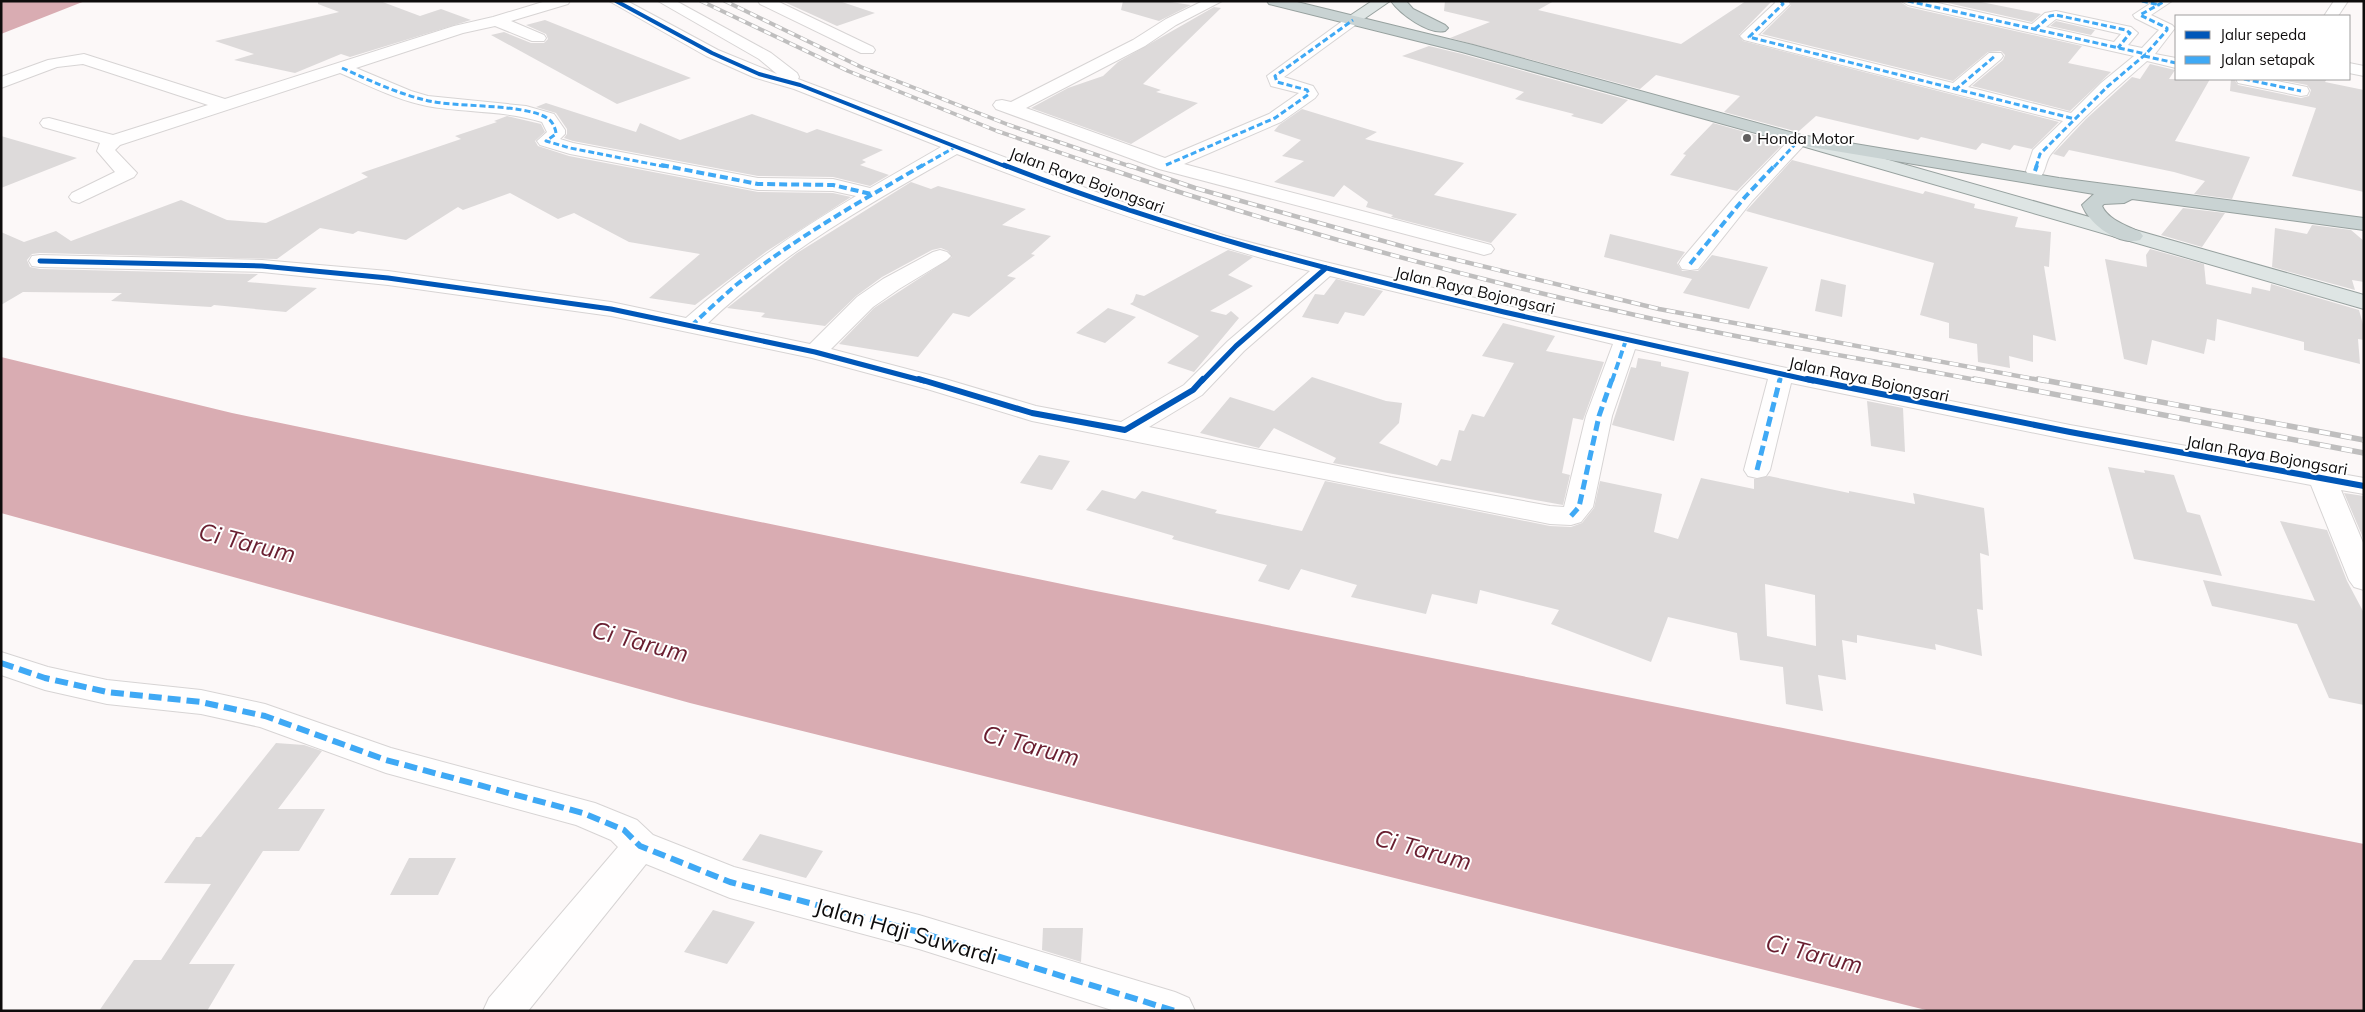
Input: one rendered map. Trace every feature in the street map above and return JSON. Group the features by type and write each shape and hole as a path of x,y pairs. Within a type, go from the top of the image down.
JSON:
{"highway":[{"path":"1274,1 1358,10 1440,28 1770,120 1906,149 2035,171 2364,211"},
{"path":"1398,1 1408,12 1440,28"},
{"path":"1358,10 1467,48 1799,140 1956,168 2148,197 2364,224"},
{"path":"2133,236 2099,217 2092,205 2099,199 2109,197 2148,197"}],"main road":[{"path":"1358,10 1383,1"},
{"path":"1799,140 2364,302"}],"street":[{"path":"78,197 127,173 106,151 106,147 114,141 459,29 522,5 563,1"},
{"name":"Jalan Raya Bojongsari","path":"616,1 712,53 749,70 800,85 1137,214 1221,240 1415,291 1781,376 1993,419 2364,486"},
{"path":"765,1 867,50"},
{"path":"1215,1 1171,22 1139,43 1007,106 1166,165 1484,249"},
{"path":"1781,1 1783,4 1749,37 2075,119"},
{"path":"1908,1 2118,48 2175,63"},
{"path":"2142,1 2163,3"},
{"path":"2332,15 2341,1"},
{"path":"637,13 668,3"},
{"name":"Jalan Raya Bojongsari","path":"668,3 765,56 800,85"},
{"path":"2035,171 2040,154 2107,87 2145,55 2167,30 2167,28 2140,15 2163,3"},
{"path":"459,29 496,21 522,5"},
{"path":"1166,165 1276,118 1309,94 1306,90 1277,82 1275,76 1358,10"},
{"path":"496,21 538,38"},
{"path":"1955,90 1995,56"},
{"path":"1,83 54,63 84,59 225,105"},
{"path":"342,68 412,97 454,104 505,107 548,118 556,130 556,134 546,141 570,148 758,184 834,185 871,194"},
{"path":"2350,68 2364,71"},
{"path":"2249,80 2301,91"},
{"path":"49,123 114,141"},
{"path":"1690,264 1745,197 1799,140"},
{"path":"691,326 744,279 808,234 871,194 957,146"},
{"path":"815,352 865,302 891,284 940,256"},
{"path":"40,261 252,265 341,273 611,309 815,352 936,384 1032,413 1550,515 1571,516 1579,507 1599,416 1626,340"},
{"path":"1125,430 1157,413 1193,390 1236,346 1326,268"},
{"path":"1757,470 1781,376"},
{"path":"2322,478 2364,580"},
{"path":"1,663 45,678 107,692 201,702 264,716 386,760 583,813 624,830 640,846 503,1011"},
{"name":"Jalan Haji Suwardi","path":"640,846 730,882 919,932 1174,1011"}],"water":[{"path":"1,1 85,1 1,34"},
{"name":"Ci Tarum","path":"1,357 232,413 454,459 1091,590 2364,844 2364,1011 1930,1011 690,703 1,513"}],"building":[{"path":"318,1 380,1 420,16 441,9 471,20 350,57 341,54 295,73 234,60 254,54 215,41 339,12 318,4"},
{"path":"782,1 839,1 875,13 837,26"},
{"path":"1123,1 1164,1 1191,5 1159,21 1121,10"},
{"path":"1445,1 1554,1 1538,10 1681,44 1746,1 1772,1 1739,35 1743,41 2059,122 2032,149 2014,145 2010,150 1982,143 1976,150 1921,137 1918,140 1816,116 1798,132 1724,112 1740,96 1656,75 1640,89 1450,38 1490,22 1444,11"},
{"path":"1790,1 1899,1 1908,7 2082,46 2068,63 2111,72 2070,111 1972,86 2003,60 2005,55 2001,51 1988,52 1953,81 1762,34 1791,5"},
{"path":"1939,1 1976,1 2041,14 2032,22"},
{"path":"1214,7 1221,8 1143,84 1161,90 1156,92 1198,103 1131,144 1031,108 1068,88 1103,76 1118,62"},
{"path":"545,20 691,78 617,104 491,35 504,32 531,43 544,43 548,39 546,34 526,25"},
{"path":"2056,21 2095,30 2091,35 2050,26"},
{"path":"1429,46 1628,100 1602,124 1571,116 1574,114 1515,99 1524,92 1402,56"},
{"path":"2150,64 2175,70 2169,79 2209,80 2175,141 2250,157 2232,199 2194,194 2205,181 2174,172 2069,150 2064,157 2053,154 2086,119 2132,77 2140,79"},
{"path":"2231,80 2235,80 2238,85 2301,98 2309,96 2311,90 2307,85 2280,80 2326,80 2325,82 2364,90 2364,192 2292,176 2316,108 2230,91"},
{"path":"546,103 636,132 640,123 680,140 752,114 807,133 817,129 883,150 862,160 866,162 860,165 889,175 870,186 833,177 758,176 573,141 564,138 567,134 567,129 556,113 536,107"},
{"path":"1302,109 1377,132 1365,139 1464,163 1434,195 1517,214 1491,243 1391,217 1393,215 1366,207 1368,202 1344,185 1334,197 1274,182 1304,161 1282,156 1301,140 1274,131 1279,125"},
{"path":"507,116 541,124 545,132 535,141 538,146 569,156 758,192 833,193 851,197 767,251 695,305 649,298 700,254 629,242 574,213 558,219 510,193 463,210 458,207 406,240 358,231 353,234 320,228 277,259 40,253 32,254 27,260 30,267 40,269 258,274 247,282 317,288 286,312 214,305 211,307 111,301 122,293 23,292 1,305 1,232 24,242 56,231 71,241 181,200 227,220 266,223 368,177 361,173 461,139 455,136 497,122 494,121"},
{"path":"1713,123 1784,143 1737,191 1670,175 1686,155 1683,154"},
{"path":"1,136 77,158 1,188"},
{"path":"1792,160 1923,194 1925,191 1975,204 1974,208 2018,217 2015,227 2051,232 2049,267 2044,266 2056,341 2033,335 2033,362 2009,356 2010,368 1978,362 1977,344 1949,338 1949,323 1920,315 1934,263 1746,211"},
{"path":"911,182 931,189 938,186 1026,209 1002,225 1051,236 1031,254 1035,255 1007,276 1016,278 969,317 953,313 918,357 839,344 874,308 952,257 948,251 941,248 932,250 882,277 856,296 825,326 761,317 765,313 727,308 797,253"},
{"path":"2183,208 2225,213 2202,247 2161,235"},
{"path":"2312,225 2351,230 2364,241 2364,282 2352,280 2355,290 2272,267 2275,228 2307,234"},
{"path":"1610,234 1685,252 1677,263 1682,271 1698,271 1712,255 1768,267 1749,309 1683,293 1692,279 1604,257"},
{"path":"2150,249 2204,264 2206,284 2251,294 2252,287 2270,291 2271,284 2359,310 2364,328 2364,340 2358,339 2360,364 2304,350 2304,342 2217,319 2215,341 2207,339 2204,354 2152,340 2147,365 2124,359 2105,259 2147,267 2146,255"},
{"path":"1228,250 1253,257 1228,275 1253,286 1210,311 1226,315 1231,311 1239,318 1194,372 1167,363 1199,336 1130,304 1133,302 1136,294 1144,296"},
{"path":"1336,279 1383,291 1364,316 1345,312 1338,324 1302,317 1315,294 1324,295"},
{"path":"1821,279 1846,285 1842,317 1815,311"},
{"path":"1108,308 1136,317 1105,343 1076,333"},
{"path":"1503,323 1555,336 1546,351 1604,362 1583,420 1573,418 1562,473 1570,475 1563,505 1333,463 1336,458 1274,428 1259,448 1200,433 1230,397 1274,411 1312,377 1386,401 1402,403 1399,423 1379,443 1437,466 1441,459 1451,461 1459,430 1464,431 1472,414 1484,417 1514,363 1482,356"},
{"path":"1638,358 1661,362 1661,366 1689,372 1674,441 1612,425 1631,367 1636,368"},
{"path":"1867,401 1903,408 1905,452 1871,446"},
{"path":"1039,455 1070,461 1052,490 1020,483"},
{"path":"2108,467 2145,473 2144,470 2174,475 2187,512 2200,515 2222,576 2134,559"},
{"path":"1769,476 1849,493 1849,491 1915,504 1913,493 1984,508 1989,556 1980,553 1983,610 1977,609 1982,656 1935,644 1936,650 1857,635 1857,643 1842,640 1846,680 1818,675 1823,711 1786,704 1783,667 1740,660 1737,633 1668,617 1651,662 1551,624 1559,610 1480,590 1477,604 1432,594 1426,614 1351,597 1357,585 1301,569 1289,590 1258,581 1267,565 1172,539 1174,536 1086,510 1102,490 1135,499 1142,491 1217,510 1215,513 1302,531 1325,481 1550,526 1571,527 1582,523 1594,508 1600,481 1662,494 1654,532 1678,539 1701,478 1754,489 1754,479","holes":["1765,584 1815,595 1816,646 1767,636"]},
{"path":"2344,493 2364,496 2364,540"},
{"path":"2280,521 2327,530 2347,581 2364,613 2364,705 2329,698 2297,624 2212,606 2203,580 2315,601"},
{"path":"276,743 304,745 322,751 278,809 325,809 299,851 263,851 189,964 235,964 207,1011 99,1011 134,960 161,960 211,884 164,883 196,837 201,837"},
{"path":"760,834 823,851 806,878 742,860"},
{"path":"409,858 456,858 438,895 390,895"},
{"path":"713,910 755,922 727,964 684,952"},
{"path":"1043,928 1083,928 1081,962 1042,950"}],"railway":[{"path":"701,1 848,71 997,131 1102,167"},
{"path":"725,1 861,67 1009,125 1132,167"},
{"path":"1098,165 1304,230 1443,269 1694,328 1981,381"},
{"path":"1128,165 1195,188 1412,249 1659,309 2045,381"},
{"path":"1974,379 2364,453"},
{"path":"2038,379 2364,440"}],"marked path":[{"path":"1781,1 1783,4 1749,37 2075,119"},
{"path":"1908,1 2146,54"},
{"path":"2142,1 2160,5"},
{"path":"2035,171 2040,154 2107,87 2146,54 2167,30 2167,28 2140,15 2165,1"},
{"path":"2035,29 2050,16 2056,15 2126,30 2130,33 2118,48"},
{"path":"1166,165 1275,118 1309,94 1307,90 1277,82 1275,76 1353,20"},
{"path":"1955,90 1995,56"},
{"path":"2144,56 2175,63"},
{"path":"342,68 405,95 428,101 526,111 548,118 556,130 556,134 546,141 570,148 758,184 833,185 871,194"},
{"path":"2249,80 2301,91"},
{"path":"1690,264 1745,197 1799,140"},
{"path":"691,326 739,283 797,242 957,146"},
{"path":"1571,516 1579,507 1599,416 1626,340"},
{"path":"1757,470 1781,375"},
{"path":"1,663 45,678 107,692 201,702 265,716 386,760 583,813 624,830 640,846 730,882 919,932 1175,1011"}],"cycle path":[{"path":"616,1 712,53 759,74 800,85 1060,187 1219,240 1446,298 1679,352 1874,394 2168,451 2364,486"},
{"path":"40,261 262,266 388,278 611,309 815,352 936,384 1032,413 1125,430 1157,413 1193,390 1236,346 1326,268"}],"place":[{"name":"Honda Motor","path":"1747,138"}]}
